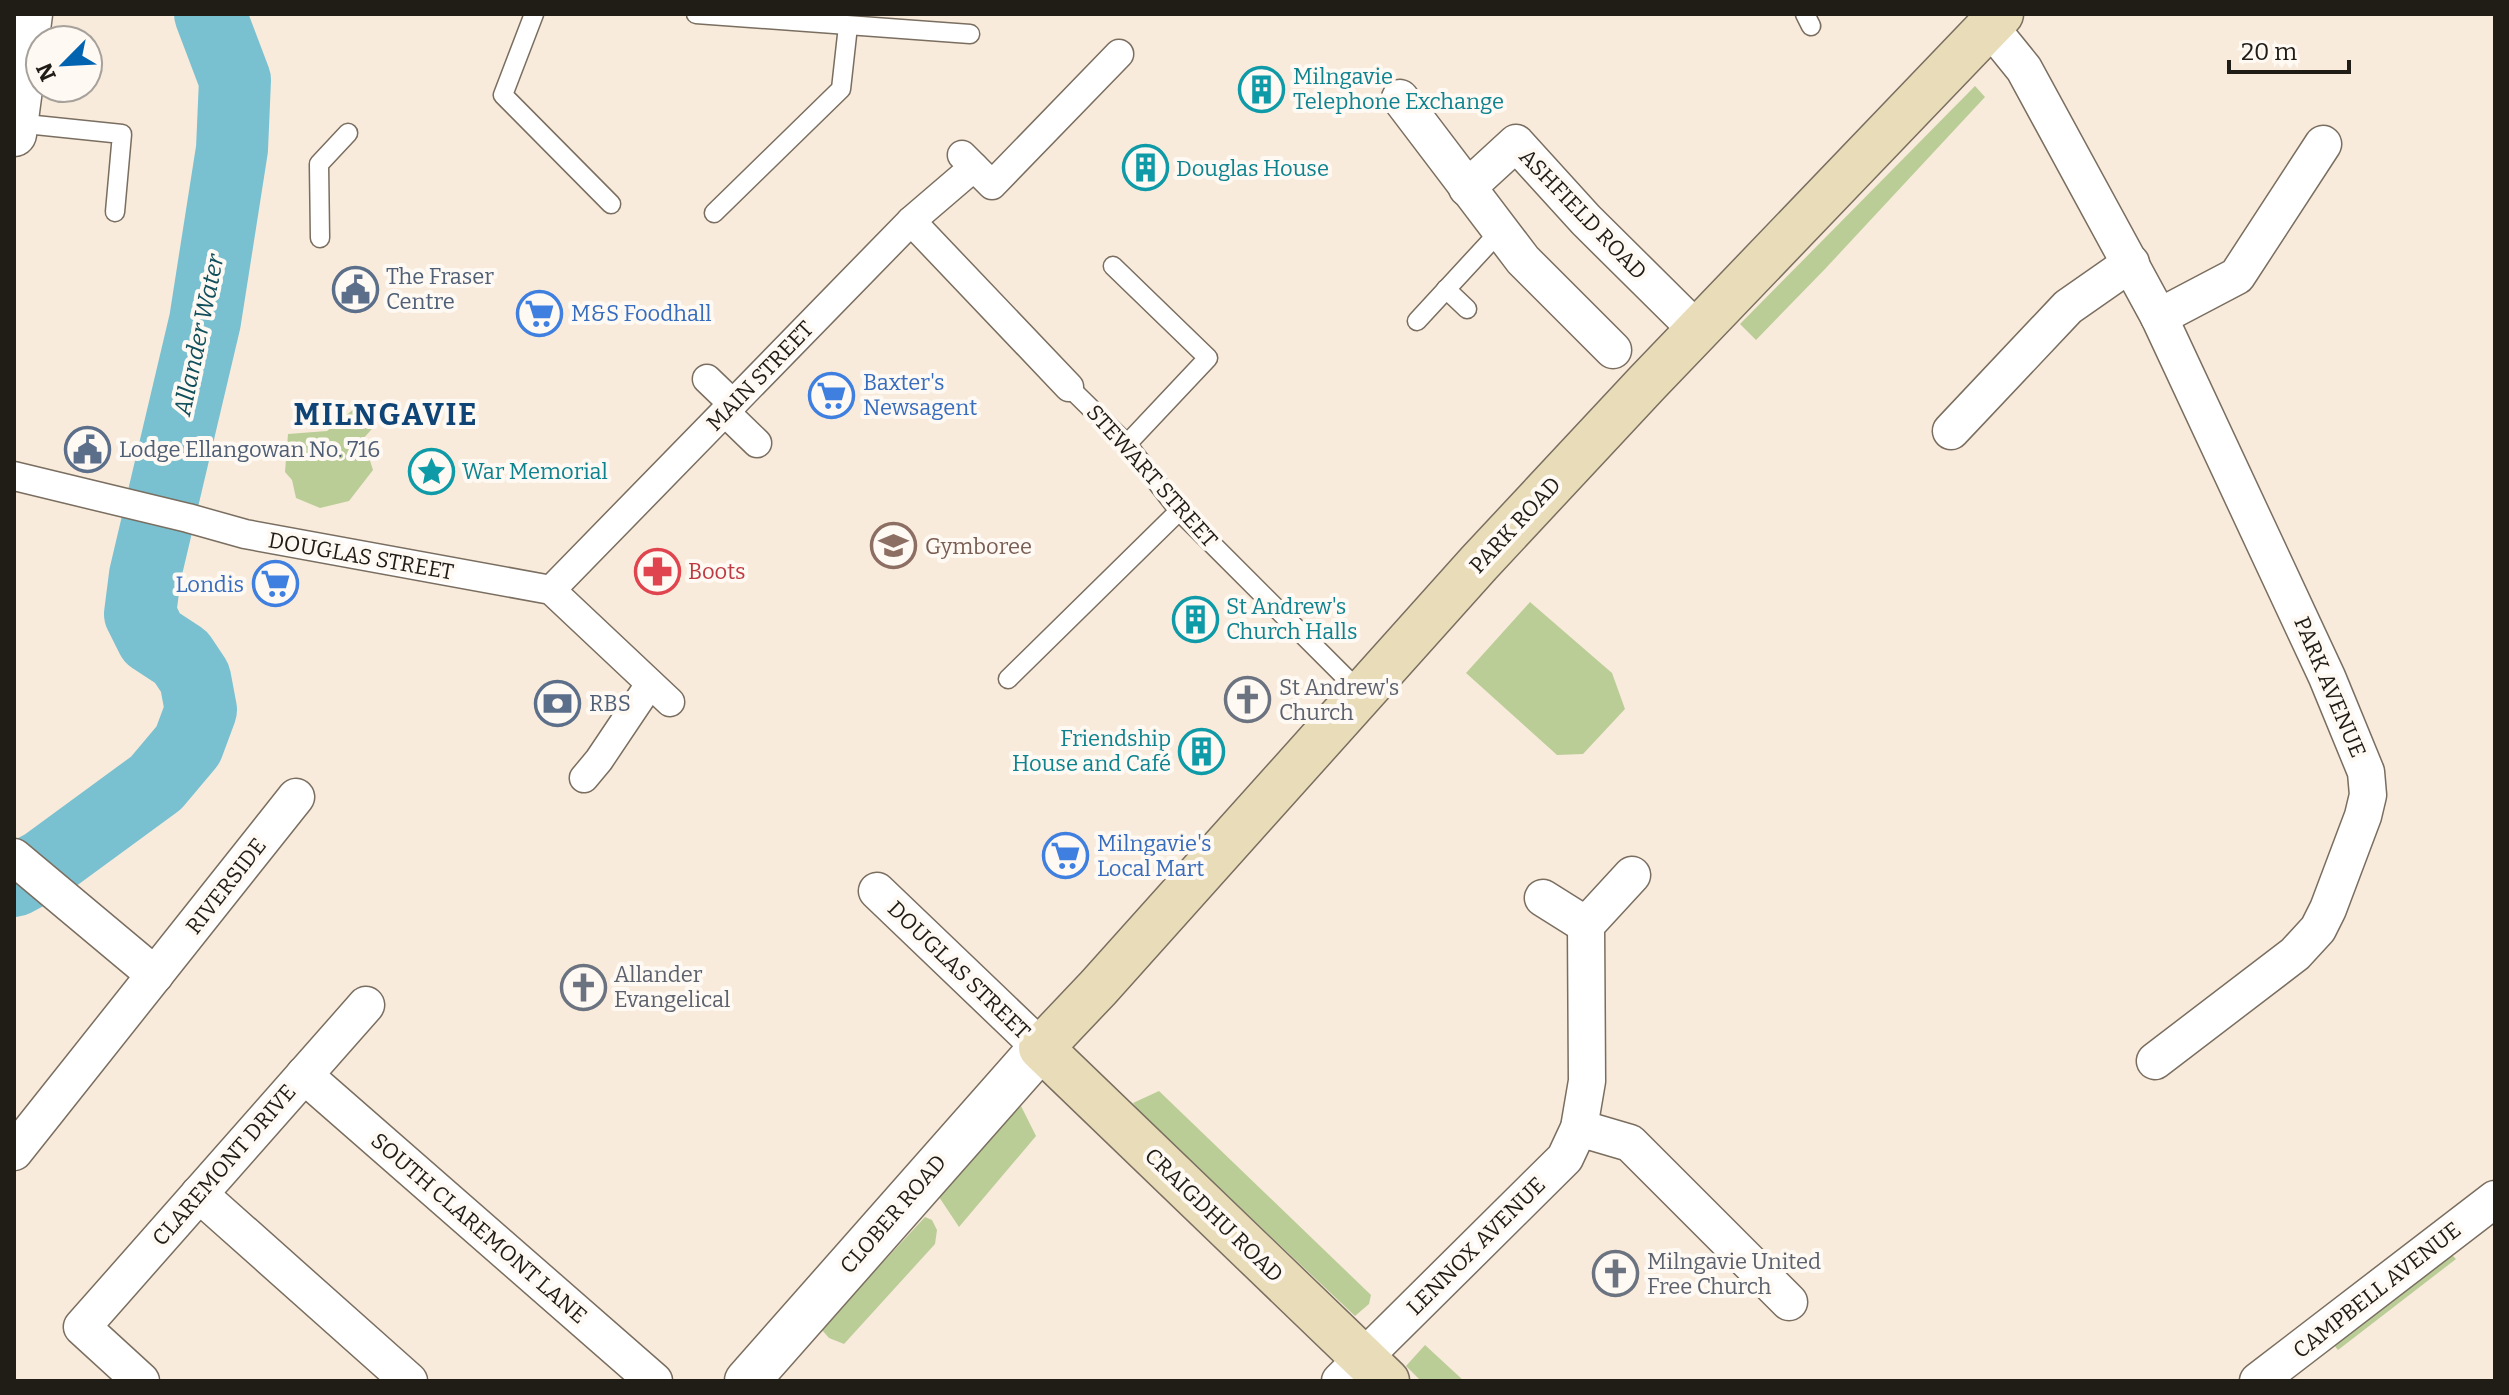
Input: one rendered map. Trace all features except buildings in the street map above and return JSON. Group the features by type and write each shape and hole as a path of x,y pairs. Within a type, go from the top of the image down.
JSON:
{"main road":[{"name":"PARK ROAD","path":"1041,1048 1479,563 1697,330 1996,20"},
{"name":"CRAIGDHU ROAD","path":"1041,1048 1364,1374"}],"street":[{"path":"15,128 30,14"},
{"name":"PARK AVENUE","path":"1996,20 2159,317 2327,677 2366,772 2368,795 2363,816 2318,929 2307,944 2155,1061"},
{"name":"MAIN STREET","path":"551,590 968,160 992,185 1119,54"},
{"path":"1400,98 1523,260 1613,350"},
{"name":"ASHFIELD ROAD","path":"1467,188 1516,143 1586,220 1697,330"},
{"path":"2159,317 2237,276 2323,144"},
{"name":"STEWART STREET","path":"911,221 1069,387"},
{"path":"1951,431 2068,307 2131,263"},
{"path":"707,379 757,443"},
{"name":"DOUGLAS STREET","path":"14,476 245,534 551,590"},
{"path":"551,590 660,693 584,778"},
{"name":"RIVERSIDE","path":"14,1152 296,797"},
{"path":"14,857 155,975"},
{"path":"1543,898 1586,925 1632,875"},
{"name":"DOUGLAS STREET","path":"877,891 1041,1048"},
{"name":"LENNOX AVENUE","path":"1364,1374 1565,1158 1579,1128 1587,1081 1586,925"},
{"name":"CLAREMONT DRIVE","path":"141,1381 82,1327 366,1005"},
{"name":"CLOBER ROAD","path":"747,1381 1041,1048"},
{"name":"SOUTH CLAREMONT LANE","path":"304,1075 654,1381"},
{"path":"1579,1128 1630,1143 1789,1302"},
{"path":"199,1194 409,1381"},
{"name":"CAMPBELL AVENUE","path":"2258,1381 2495,1199"}],"lane":[{"path":"534,14 503,95 611,204"},
{"path":"696,14 970,34"},
{"path":"714,213 841,89 848,26"},
{"path":"15,128 122,134 115,212"},
{"path":"320,238 319,164 348,133"},
{"path":"1417,321 1500,231"},
{"path":"1113,266 1208,358 1127,444"},
{"path":"1446,289 1467,309"},
{"name":"STEWART STREET","path":"1069,387 1127,444 1179,511 1362,694"},
{"path":"1008,679 1179,511"}],"green space":[{"path":"1975,86 1985,97 1756,340 1740,324"},
{"path":"361,403 378,422 363,439 373,470 349,501 320,508 296,498 292,480 285,472 288,434 327,431"},
{"path":"1530,602 1612,673 1625,709 1583,754 1557,755 1466,673"},
{"path":"1159,1091 1371,1295 1369,1304 1355,1316 1141,1114 1133,1103"},
{"path":"1021,1106 1036,1136 959,1227 937,1194"},
{"path":"925,1217 932,1220 937,1230 935,1244 844,1344 829,1338 821,1329"},
{"path":"2451,1254 2456,1259 2338,1350 2334,1345"},
{"path":"1425,1345 1464,1381 1421,1381 1406,1366"}],"waterway":[{"name":"Allander Water","path":"14,881 44,865 156,783 188,745 201,710 195,678 181,657 152,638 140,614 145,575 205,321 232,149 235,80 210,14"}],"place":[{"name":"Milngavie Telephone Exchange","path":"1262,89"},
{"name":"Douglas House","path":"1145,168"},
{"name":"The Fraser Centre","path":"355,289"},
{"name":"M&S Foodhall","path":"540,313"},
{"name":"Baxter's Newsagent","path":"832,395"},
{"name":"Lodge Ellangowan No. 716","path":"88,449"},
{"name":"War Memorial","path":"431,471"},
{"name":"Gymboree","path":"894,546"},
{"name":"Boots","path":"657,571"},
{"name":"Londis","path":"275,584"},
{"name":"St Andrew's Church Halls","path":"1195,619"},
{"name":"St Andrew's Church","path":"1248,700"},
{"name":"RBS","path":"558,703"},
{"name":"Friendship House and Café","path":"1202,751"},
{"name":"Milngavie's Local Mart","path":"1066,856"},
{"name":"Allander Evangelical","path":"583,987"},
{"name":"Milngavie United Free Church","path":"1616,1274"}],"district":[{"name":"MILNGAVIE","path":"386,415"}]}
